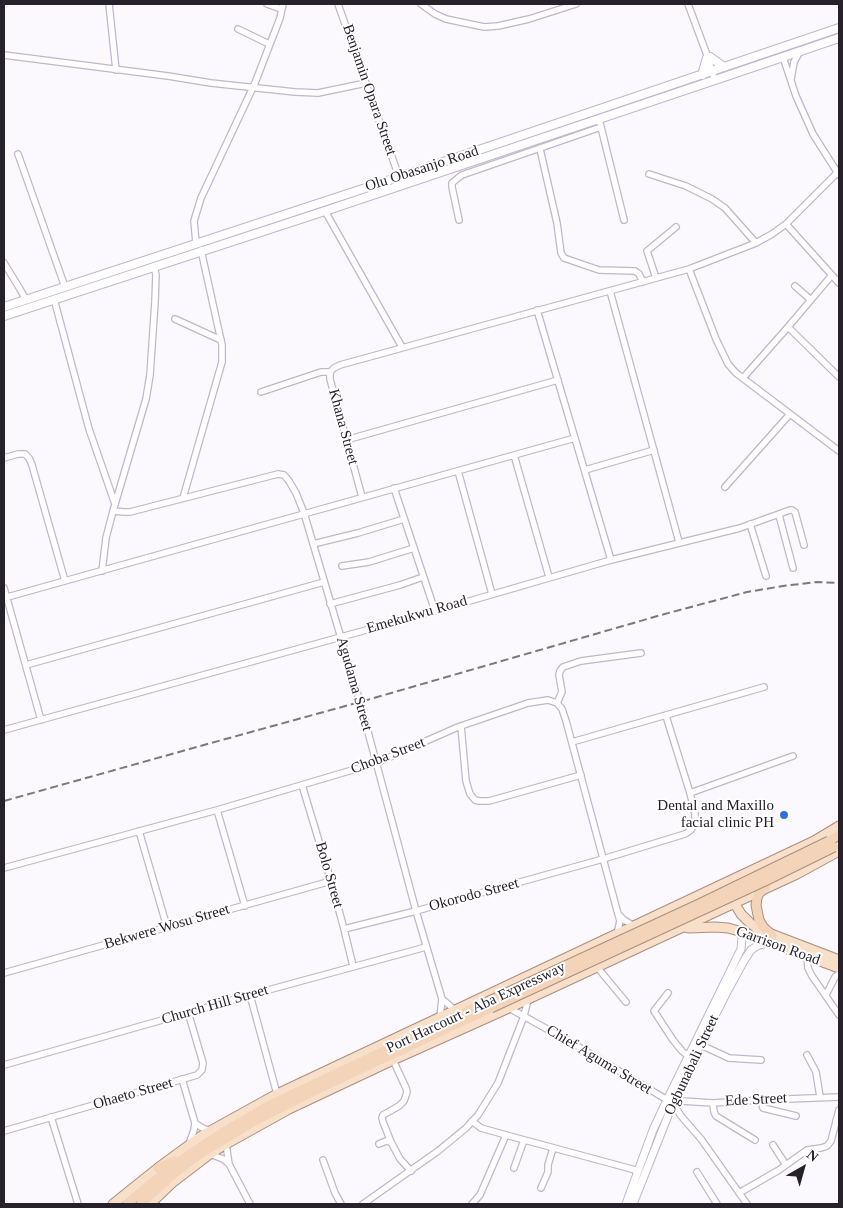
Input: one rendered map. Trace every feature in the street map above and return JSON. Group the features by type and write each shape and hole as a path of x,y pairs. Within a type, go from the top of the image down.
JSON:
{"highway":[{"name":"Port Harcourt - Aba Expressway","path":"141,1204 170,1177 292,1101 807,853 835,846 839,835"},
{"path":"766,887 756,898 757,914 771,938"},
{"name":"Port Harcourt - Aba Expressway","path":"127,1204 142,1193 189,1149 270,1105 489,1005"},
{"path":"158,1168 187,1154 189,1149"},
{"path":"172,1184 180,1174 209,1151"}],"main road":[{"name":"Olu Obasanjo Road","path":"4,307 399,177 839,28"},
{"name":"Olu Obasanjo Road","path":"4,316 839,38"},
{"path":"702,75 708,56 724,67"},
{"path":"189,1149 211,1130 277,1094 814,841 839,826"},
{"path":"209,1151 226,1144 289,1109 813,866 835,846"},
{"name":"Garrison Road","path":"724,883 734,903 750,924 771,938 807,957 839,968"},
{"path":"672,908 670,913 672,920 676,925 682,927"},
{"name":"Garrison Road","path":"682,927 715,927 740,930 757,937 771,938 839,960"},
{"path":"113,1204 158,1168"},
{"path":"150,1204 172,1184"}],"street":[{"path":"109,4 116,70"},
{"path":"196,243 194,221 200,198 252,88 280,18 282,7 267,4"},
{"name":"Benjamin Opara Street","path":"338,4 399,177"},
{"path":"421,4 446,19 484,27 529,19 567,5 576,4"},
{"path":"688,4 716,80"},
{"path":"238,29 269,44"},
{"path":"790,82 794,62 800,51"},
{"path":"4,55 252,88 318,93 366,83"},
{"path":"783,57 790,82 813,134 839,173"},
{"path":"599,119 624,220"},
{"path":"459,220 452,184 462,175 601,128"},
{"path":"540,149 564,258 599,270 636,271 643,282"},
{"path":"18,154 65,287"},
{"name":"Khana Street","path":"362,497 330,379 330,372 334,368 340,364 689,269 756,243 772,234 786,224 839,173"},
{"path":"649,174 686,186 712,199 725,208 756,243"},
{"path":"324,211 402,347"},
{"path":"786,224 839,283"},
{"path":"656,278 648,251 676,227"},
{"path":"114,508 130,512 183,498 222,362 221,340 201,250"},
{"path":"4,264 26,300"},
{"path":"102,570 106,538 146,399 150,375 155,302 156,275 154,266"},
{"path":"689,269 723,356 728,364 743,378 839,451"},
{"path":"743,378 832,275"},
{"path":"795,286 811,300"},
{"path":"610,291 679,542"},
{"path":"54,299 89,429 114,508"},
{"path":"538,310 611,560"},
{"path":"175,319 221,340"},
{"path":"788,327 839,377"},
{"path":"261,392 321,372 330,372"},
{"path":"346,440 558,380"},
{"path":"725,487 790,414"},
{"path":"5,598 575,438"},
{"path":"584,470 654,450"},
{"path":"4,458 18,454 25,454 29,458 65,581"},
{"path":"514,455 549,577"},
{"path":"458,470 492,594"},
{"name":"Agudama Street","path":"183,498 280,473 284,474 296,493 304,514 360,702 416,911 442,999"},
{"path":"394,488 435,611"},
{"path":"793,568 779,514 792,510 796,512 804,545"},
{"name":"Emekukwu Road","path":"4,730 435,611 549,577 679,542 740,528 779,514"},
{"path":"313,544 358,533 404,518"},
{"path":"750,524 766,576"},
{"path":"342,566 369,562 414,548"},
{"path":"330,604 424,577"},
{"path":"26,665 324,582"},
{"path":"4,588 5,598 41,720"},
{"path":"617,934 620,921 572,742 564,715 557,703 562,692 559,675 564,667 580,661 641,653"},
{"path":"572,742 764,687"},
{"name":"Choba Street","path":"4,868 217,810 376,763 461,726 528,703 548,700 557,703"},
{"name":"Okorodo Street","path":"344,929 603,859 685,834 691,830 695,822 690,793 666,716"},
{"path":"461,726 466,781 470,794 475,800 489,801 581,775"},
{"path":"690,793 793,756"},
{"name":"Bolo Street","path":"302,785 331,881 353,966"},
{"path":"217,810 245,906"},
{"path":"139,831 168,927"},
{"name":"Bekwere Wosu Street","path":"4,973 331,881"},
{"path":"618,914 634,926"},
{"path":"740,930 742,950"},
{"name":"Ogbunabali Street","path":"633,1204 688,1056 742,950 757,937"},
{"name":"Ogbunabali Street","path":"626,1204 654,1130 681,1083 745,959 751,950 771,938"},
{"name":"Church Hill Street","path":"4,1065 426,947"},
{"path":"807,957 808,968 812,976 839,1015"},
{"path":"597,967 626,1002"},
{"path":"826,994 835,977 839,974"},
{"path":"668,993 654,1011 682,1052 688,1056"},
{"path":"250,995 277,1094"},
{"path":"442,999 455,1010"},
{"path":"440,1017 442,999"},
{"path":"363,1204 438,1151 478,1115 498,1083 524,1016 528,999"},
{"name":"Chief Aguma Street","path":"509,1008 670,1102"},
{"name":"Ohaeto Street","path":"4,1131 197,1075 202,1070 203,1063 188,1012"},
{"path":"701,1045 729,1058 761,1060"},
{"path":"807,1055 816,1072 820,1098"},
{"path":"393,1060 407,1092 404,1102 383,1115 382,1118 391,1142 400,1159 410,1171"},
{"path":"182,1079 195,1124 189,1149"},
{"name":"Ede Street","path":"670,1102 713,1103 839,1096"},
{"path":"761,1100 763,1108 796,1116"},
{"path":"670,1102 701,1139 747,1204"},
{"path":"713,1103 716,1116 755,1140"},
{"path":"739,1193 807,1150 821,1148 830,1143 839,1110"},
{"path":"51,1117 78,1204"},
{"path":"472,1121 481,1128 506,1136 638,1171"},
{"path":"195,1124 204,1129 211,1130"},
{"path":"472,1204 480,1195 506,1136"},
{"path":"514,1168 524,1140"},
{"path":"379,1144 386,1141 391,1142"},
{"path":"226,1144 229,1164 250,1204"},
{"path":"773,1145 786,1165"},
{"path":"541,1188 548,1172 553,1148"},
{"path":"209,1151 229,1164"},
{"path":"322,1160 341,1204"},
{"path":"696,1172 717,1204"}],"railway":[{"path":"4,801 747,592 817,582 839,583"}],"place":[{"name":"Dental and Maxillo facial clinic PH","path":"784,815"}]}
